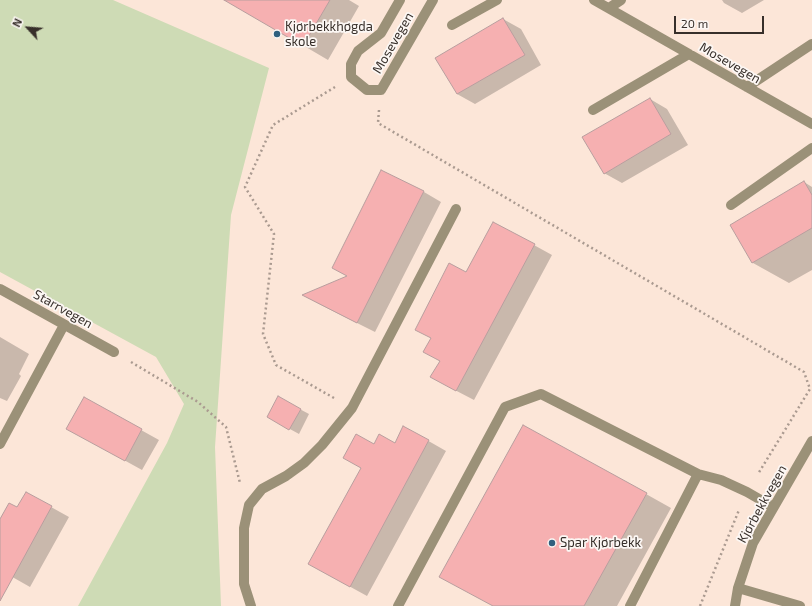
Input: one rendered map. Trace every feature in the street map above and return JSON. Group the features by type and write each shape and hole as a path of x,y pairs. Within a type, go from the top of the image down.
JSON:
{"street":[{"name":"Mosevegen","path":"400,0 381,33 358,51 351,64 351,77 366,90 381,90 433,0"},
{"path":"452,25 496,0"},
{"name":"Mosevegen","path":"594,0 812,124"},
{"path":"609,8 621,0"},
{"path":"747,87 812,44"},
{"path":"593,110 689,54"},
{"path":"731,205 812,148"},
{"path":"250,606 244,584 244,528 249,505 262,489 286,476 304,463 322,445 352,408 456,209"},
{"name":"Starrvegen","path":"0,289 114,352"},
{"path":"0,444 64,325"},
{"path":"398,606 505,407 541,394 698,474 721,480 747,492 773,507"},
{"name":"Kjørbekkvegen","path":"735,606 738,588 753,543 812,441"},
{"path":"630,606 698,474"},
{"path":"738,588 800,606"}],"path":[{"path":"351,77 273,125 245,187 274,234 263,334 276,366 352,408"},
{"path":"381,90 378,123 804,372 810,389 747,492 700,606"},
{"path":"114,352 198,402 226,427 240,483 249,505"}],"green space":[{"path":"0,0 113,0 269,68 231,215 215,447 221,606 78,606 167,443 184,404 156,357 0,272"}],"building":[{"path":"224,0 330,0 303,46"},
{"path":"503,18 525,55 457,94 435,58"},
{"path":"650,98 671,134 604,174 582,137"},
{"path":"381,170 424,191 357,323 302,295 347,276 332,268"},
{"path":"804,181 812,195 812,228 752,263 730,225"},
{"path":"493,222 535,244 456,391 430,377 440,361 423,352 431,338 415,330 449,263 466,272"},
{"path":"278,396 301,409 289,430 267,417"},
{"path":"84,397 142,429 125,461 66,429"},
{"path":"523,425 647,493 584,606 493,606 439,577"},
{"path":"403,426 429,440 350,587 308,564 361,468 343,458 356,434 374,444 379,434 395,443"},
{"path":"26,492 52,506 0,601 0,519 9,503 17,507"}],"place":[{"name":"Kjørbekkhøgda skole","path":"277,34"},
{"name":"Spar Kjørbekk","path":"552,543"}]}
